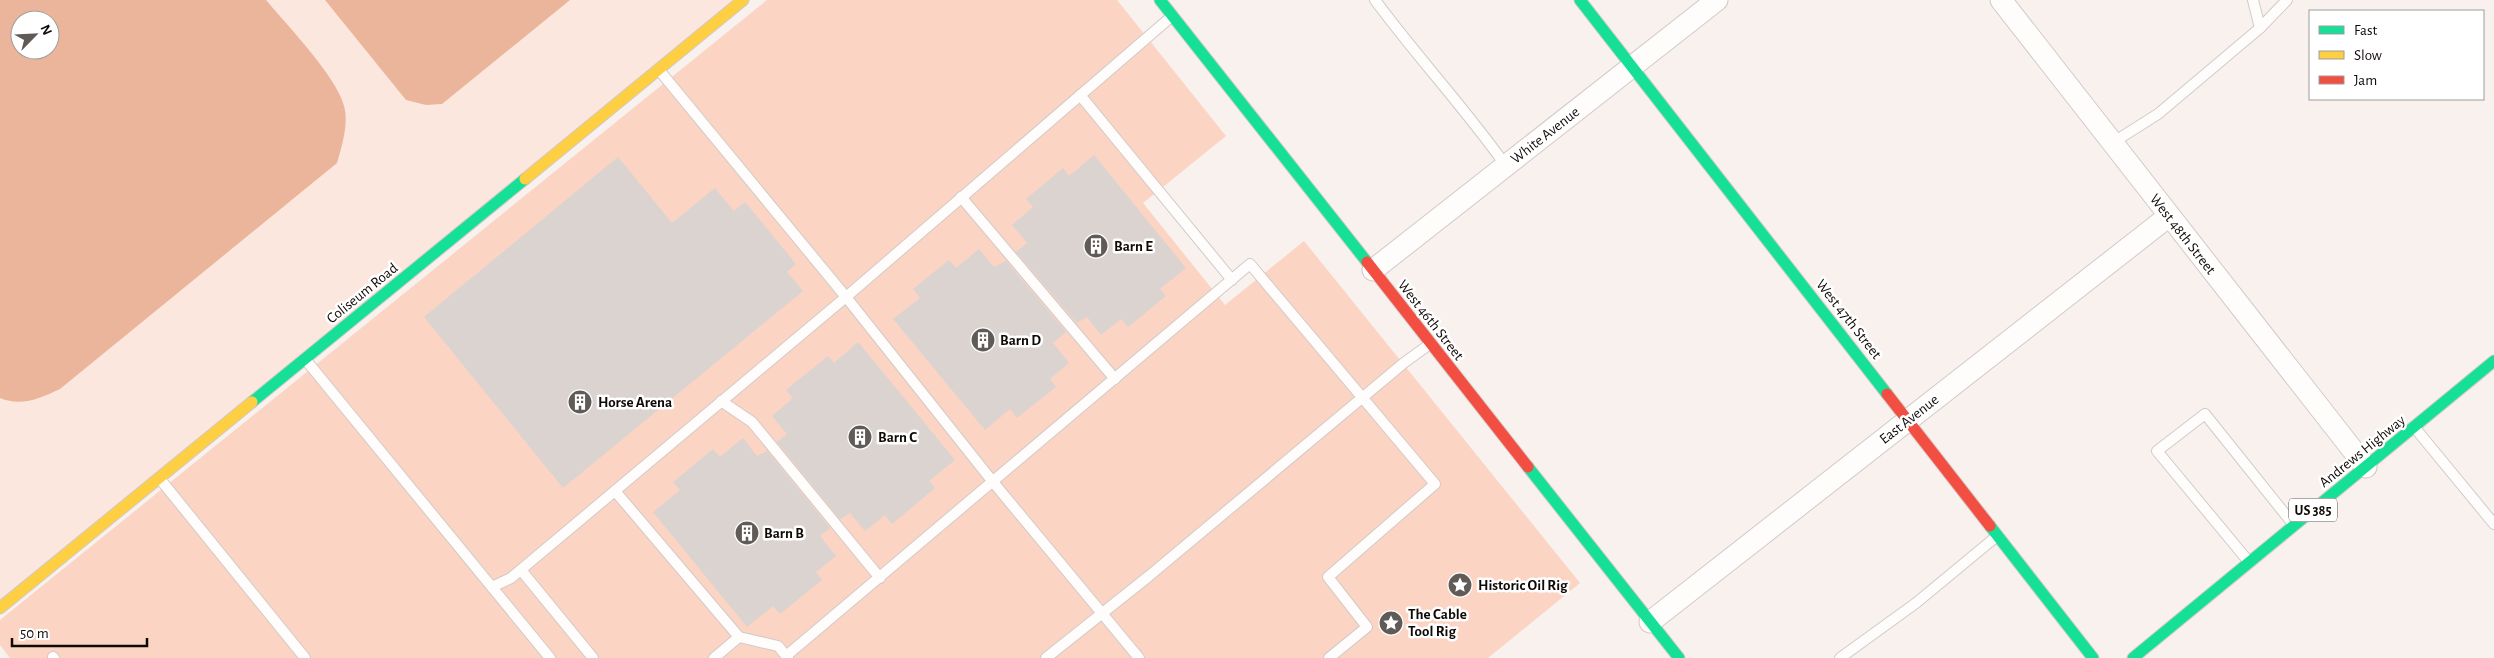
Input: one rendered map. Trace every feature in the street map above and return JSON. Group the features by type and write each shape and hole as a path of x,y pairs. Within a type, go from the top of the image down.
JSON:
{"street":[{"name":"Coliseum Road","path":"0,608 743,0"},
{"name":"West 46th Street","path":"1160,0 1679,658"},
{"name":"West 47th Street","path":"1580,0 2093,658"},
{"name":"White Avenue","path":"1373,270 1717,0"},
{"name":"West 48th Street","path":"2001,0 2366,467"},
{"name":"East Avenue","path":"1650,622 2169,216"},
{"name":"Andrews Highway","path":"2133,658 2494,361"}],"lane":[{"path":"1375,0 1406,42 1475,122 1506,166"},
{"path":"2253,0 2260,28"},
{"path":"2112,143 2158,114 2260,28 2287,0"},
{"path":"492,587 511,578 521,570 846,297 1173,16"},
{"path":"658,69 846,297 993,482 1139,658"},
{"path":"1080,95 1232,280"},
{"path":"961,197 1115,379"},
{"path":"614,491 738,637 778,646 787,657 1250,264 1435,484 1328,577 1367,627 1329,658"},
{"path":"1046,658 1363,397 1431,344"},
{"path":"304,359 550,658"},
{"path":"721,402 752,422 880,578"},
{"path":"2249,562 2157,451 2205,414 2294,525"},
{"path":"2414,427 2494,524"},
{"path":"159,478 305,658"},
{"path":"1840,658 1916,603 1998,535"},
{"path":"521,570 593,658"},
{"path":"714,658 738,637"}],"shaded area":[{"path":"0,0 745,0 0,608"},
{"path":"0,0 266,0 322,66 340,94 346,120 337,163 60,389 31,400 8,401 0,398"},
{"path":"325,0 570,0 442,104 426,105 406,100"},
{"path":"767,0 1117,0 1226,136 1143,203 1225,305 1304,241 1580,583 1488,658 10,658 0,645 0,620"}],"building":[{"name":"Barn E","path":"1094,155 1186,268 1160,289 1166,296 1128,327 1121,319 1101,335 1087,317 1077,323 1016,252 1027,243 1012,225 1033,207 1026,199 1063,168 1069,176"},
{"name":"Horse Arena","path":"618,157 672,223 715,188 734,211 745,202 796,264 787,272 803,291 563,488 424,317"},
{"name":"Barn D","path":"979,249 994,267 1006,261 1066,332 1053,343 1069,363 1050,379 1056,387 1017,418 1010,409 985,430 893,319 920,298 913,289 949,260 956,268"},
{"name":"Barn C","path":"858,342 955,460 929,481 935,488 892,524 885,515 865,531 850,513 840,519 777,442 787,434 772,416 793,398 786,390 828,356 834,363"},
{"name":"Barn B","path":"743,438 757,456 767,451 830,528 820,536 836,556 816,572 822,580 780,614 773,606 747,627 653,512 680,490 673,482 713,449 720,457"}],"traffic: fast":[{"path":"1160,0 1367,262"},
{"path":"1580,0 1887,394"},
{"path":"252,402 525,179"},
{"path":"2133,658 2494,361"},
{"path":"1528,467 1679,658"},
{"path":"1990,526 2093,658"}],"traffic: slow":[{"path":"525,179 743,0"},
{"path":"0,608 252,402"}],"traffic: jam":[{"path":"1367,262 1528,467"},
{"path":"1887,394 1990,526"}],"place":[{"name":"Barn E","path":"1096,246"},
{"name":"Barn D","path":"983,340"},
{"name":"Horse Arena","path":"580,402"},
{"name":"Barn C","path":"860,437"},
{"name":"Barn B","path":"747,533"},
{"name":"Historic Oil Rig","path":"1460,585"},
{"name":"The Cable Tool Rig","path":"1391,623"}]}
